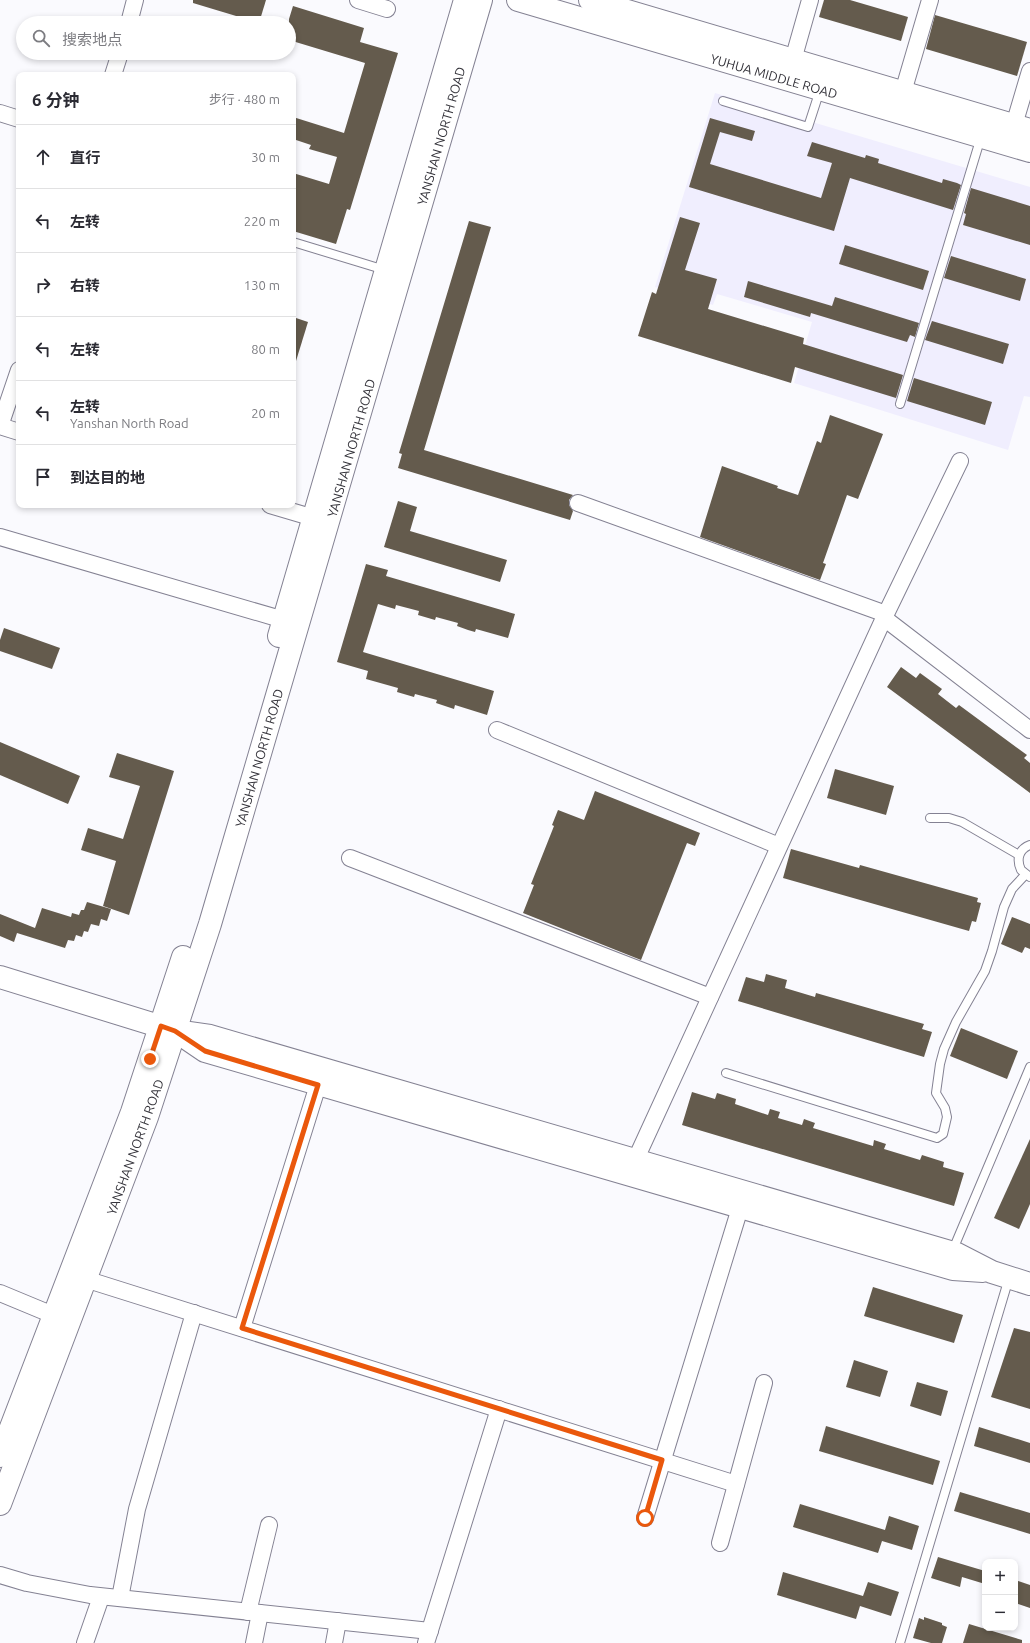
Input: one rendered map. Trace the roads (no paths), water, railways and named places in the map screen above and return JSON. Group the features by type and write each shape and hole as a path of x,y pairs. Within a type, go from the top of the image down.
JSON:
{"main road":[{"name":"YANSHAN NORTH ROAD","path":"0,1504 147,1117 195,920 465,0"},
{"name":"YANSHAN NORTH ROAD","path":"2,1447 132,1112 168,1029 212,916 481,0"},
{"name":"YUHUA MIDDLE ROAD","path":"518,0 1030,151"},
{"name":"YUHUA MIDDLE ROAD","path":"590,0 1022,128"},
{"path":"0,977 168,1029 210,1036 952,1252 1001,1275 1030,1284"},
{"path":"168,1029 205,1051 318,1085 953,1269 1001,1275"}],"street":[{"path":"131,16 135,0"},
{"path":"358,0 387,9"},
{"path":"793,60 810,0"},
{"path":"903,92 930,0"},
{"path":"114,72 118,60"},
{"path":"1022,128 1030,71"},
{"path":"0,113 16,118"},
{"path":"16,379 0,426 16,431"},
{"path":"636,1161 885,616 960,461"},
{"path":"578,502 885,616 1030,730"},
{"path":"280,508 314,518"},
{"path":"0,537 284,620"},
{"path":"498,730 779,846"},
{"path":"350,858 710,997"},
{"path":"242,1328 318,1085"},
{"path":"645,1518 740,1208"},
{"path":"85,1279 736,1484"},
{"path":"0,1293 53,1316"},
{"path":"120,1598 137,1509 194,1313"},
{"path":"720,1543 764,1383"},
{"path":"0,1575 53,1588 101,1597 338,1621 428,1637 499,1409"},
{"path":"254,1643 254,1612 269,1525"},
{"path":"86,1643 101,1597"},
{"path":"334,1643 338,1621"}],"lane":[{"path":"723,102 808,127 820,90"},
{"path":"900,404 981,137"},
{"path":"296,243 386,270"},
{"path":"930,818 949,818 962,822 1019,855"},
{"path":"726,1073 937,1138 943,1134 947,1117 945,1108 936,1093 940,1064 944,1049 956,1022 985,971 1004,907 1012,889 1028,876 1018,864 1019,855 1026,846 1030,845"},
{"path":"952,1252 1030,1067"},
{"path":"900,1643 1001,1275"}]}
